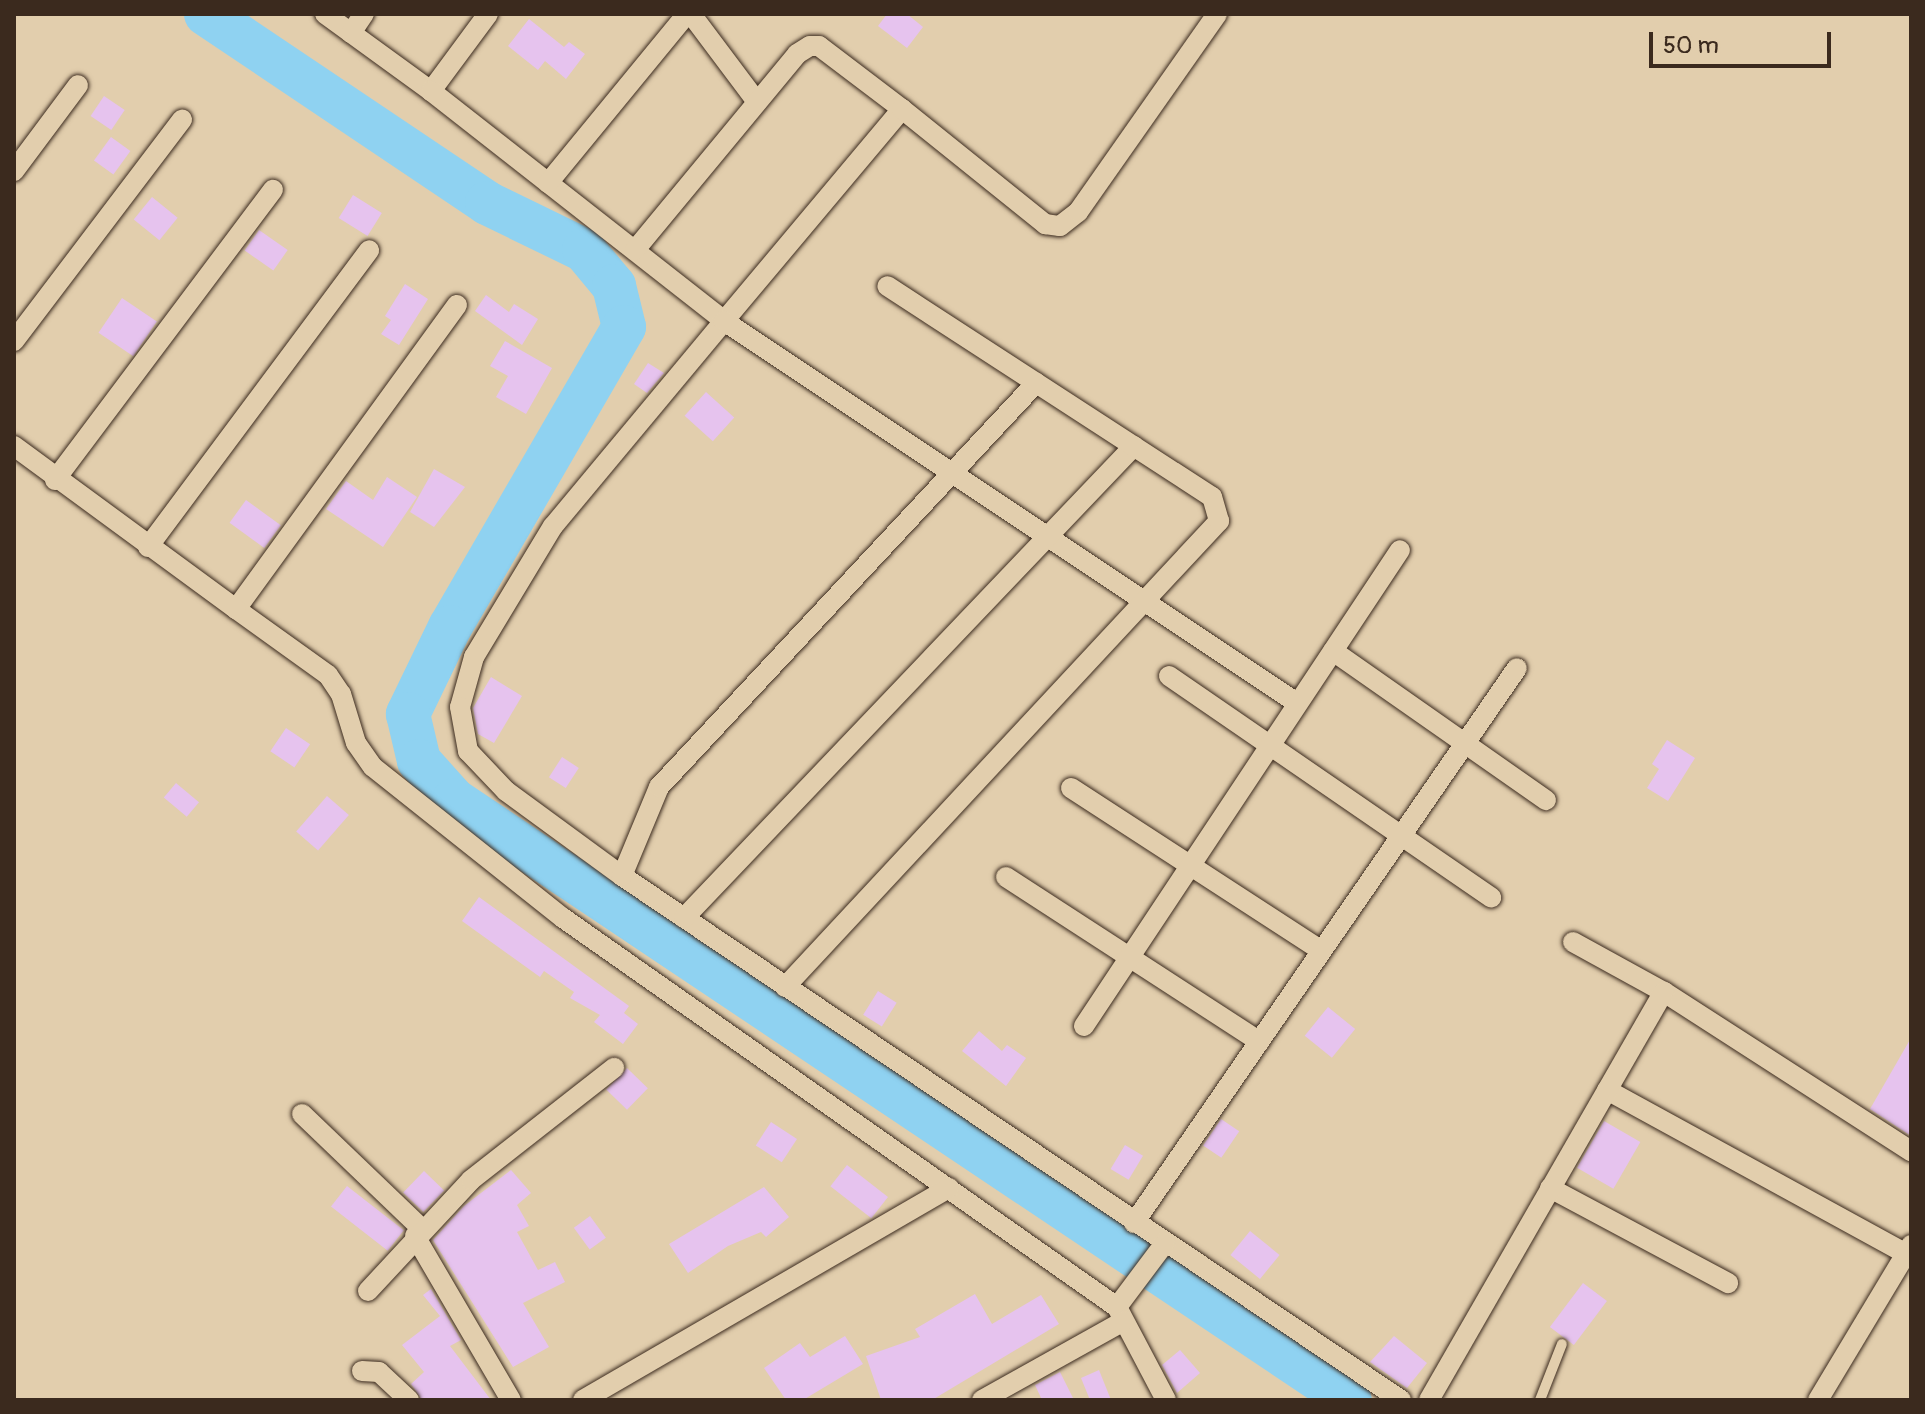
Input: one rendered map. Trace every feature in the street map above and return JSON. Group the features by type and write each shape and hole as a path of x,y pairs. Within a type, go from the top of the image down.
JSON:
{"street":[{"path":"325,14 431,91 724,321 1050,534 1297,703"},
{"path":"351,33 364,14"},
{"path":"431,91 488,14"},
{"path":"548,183 689,14 757,102"},
{"path":"635,250 797,54 819,46 1045,224 1060,226 1078,212 1217,14"},
{"path":"14,171 78,85"},
{"path":"902,109 553,526 474,657 460,707 468,751 506,791 622,876 1134,1223 1162,1249 1401,1400"},
{"path":"14,341 182,120"},
{"path":"55,480 273,190"},
{"path":"148,547 369,250"},
{"path":"785,987 1219,521 1219,508 1212,497 887,286"},
{"path":"236,609 457,305"},
{"path":"622,876 659,787 1036,383"},
{"path":"14,446 55,480 328,675 341,694 356,743 373,767 563,918 949,1188 1121,1314 1166,1400"},
{"path":"684,918 1134,446"},
{"path":"1084,1026 1400,550"},
{"path":"1333,651 1546,800"},
{"path":"1134,1223 1517,668"},
{"path":"1169,676 1491,897"},
{"path":"1071,788 1322,951"},
{"path":"1006,877 1259,1041"},
{"path":"1573,942 1664,992 1911,1151"},
{"path":"1429,1400 1664,992"},
{"path":"368,1291 418,1233 471,1180 614,1068"},
{"path":"1607,1090 1909,1250 1818,1400"},
{"path":"302,1114 418,1233 511,1400"},
{"path":"583,1400 949,1188"},
{"path":"1550,1188 1728,1283"},
{"path":"982,1400 1121,1314 1132,1291 1162,1249"},
{"path":"362,1371 379,1372 409,1400"}],"lane":[{"path":"1540,1400 1562,1344"}],"building":[{"path":"887,14 907,14 923,27 907,48 878,26"},
{"path":"529,19 564,47 569,42 585,54 566,79 545,61 538,70 508,46"},
{"path":"104,96 125,110 111,130 91,116"},
{"path":"111,137 130,151 113,175 94,160"},
{"path":"353,195 382,213 368,236 339,218"},
{"path":"152,197 178,218 159,240 134,220"},
{"path":"259,230 288,250 273,271 245,250"},
{"path":"405,284 428,299 399,345 381,334 391,320 385,316"},
{"path":"486,295 509,312 514,304 538,319 522,345 475,311"},
{"path":"122,298 157,321 133,356 99,333"},
{"path":"505,341 552,368 526,414 496,397 508,376 490,366"},
{"path":"648,363 664,373 647,393 634,384"},
{"path":"706,392 734,417 713,441 685,416"},
{"path":"434,469 465,487 434,527 410,512"},
{"path":"387,477 417,497 383,547 326,509 346,481 373,500"},
{"path":"246,500 281,525 264,548 230,523"},
{"path":"491,677 522,696 494,743 478,734 473,708"},
{"path":"286,728 310,744 294,767 270,751"},
{"path":"1667,740 1695,758 1668,801 1647,788 1659,769 1652,764"},
{"path":"562,757 579,768 566,788 549,777"},
{"path":"176,783 199,802 187,817 164,798"},
{"path":"327,796 349,815 318,850 296,831"},
{"path":"479,897 629,1006 624,1013 638,1024 623,1044 594,1022 600,1015 570,998 574,992 544,971 540,977 462,921"},
{"path":"878,991 897,1003 882,1026 863,1015"},
{"path":"1328,1007 1355,1029 1332,1058 1305,1036"},
{"path":"979,1031 1002,1051 1007,1045 1026,1058 1006,1086 962,1051"},
{"path":"1911,1038 1911,1136 1870,1109"},
{"path":"627,1068 648,1088 627,1110 606,1090"},
{"path":"1221,1119 1239,1131 1221,1158 1203,1146"},
{"path":"1604,1121 1640,1142 1613,1189 1577,1168"},
{"path":"771,1122 797,1139 782,1162 756,1145"},
{"path":"1125,1145 1143,1156 1129,1180 1111,1169"},
{"path":"847,1165 888,1197 871,1218 830,1186"},
{"path":"511,1170 531,1193 517,1205 529,1226 517,1232 538,1270 555,1262 565,1282 523,1303 549,1347 513,1367 433,1240 464,1206"},
{"path":"424,1171 444,1190 423,1212 403,1193"},
{"path":"347,1186 404,1230 388,1251 331,1206"},
{"path":"764,1187 789,1217 766,1237 761,1232 728,1246 688,1273 669,1244"},
{"path":"590,1216 606,1238 590,1250 574,1228"},
{"path":"1250,1231 1280,1255 1260,1279 1230,1255"},
{"path":"1583,1283 1607,1301 1574,1345 1550,1327"},
{"path":"431,1289 461,1340 450,1346 491,1400 422,1400 411,1384 424,1372 402,1345 440,1316 423,1295"},
{"path":"975,1294 992,1324 1041,1295 1059,1324 932,1400 881,1400 866,1356 920,1337 915,1329"},
{"path":"845,1336 863,1364 803,1400 786,1400 764,1368 800,1343 810,1357"},
{"path":"1394,1336 1427,1363 1407,1388 1370,1362"},
{"path":"1180,1350 1200,1373 1177,1393 1162,1365"},
{"path":"1099,1370 1111,1400 1090,1400 1081,1378"},
{"path":"1060,1372 1074,1400 1042,1400 1035,1385"}],"waterway":[{"path":"206,14 487,203 584,250 614,286 624,327 450,627 408,714 419,761 454,800 1350,1400"}]}
